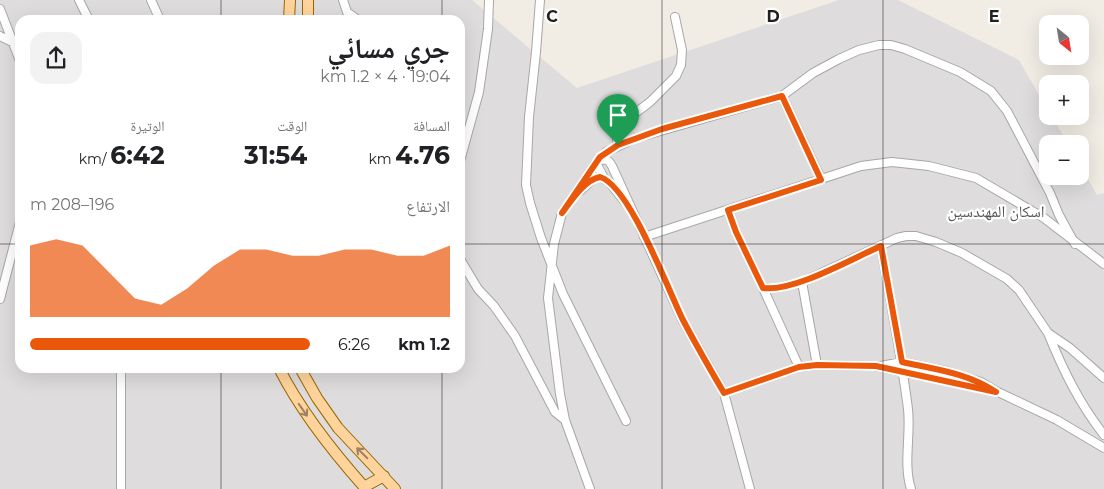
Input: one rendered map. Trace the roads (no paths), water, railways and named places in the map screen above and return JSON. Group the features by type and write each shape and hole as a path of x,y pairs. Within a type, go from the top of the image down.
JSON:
{"main road":[{"path":"289,15 290,0"},
{"path":"308,0 308,15"},
{"path":"282,373 304,412 365,488 384,476"},
{"path":"303,373 317,398 338,428 395,489"}],"street":[{"path":"79,0 86,15"},
{"path":"152,0 158,15"},
{"path":"343,0 346,12 350,15"},
{"path":"465,143 479,92 488,29 489,0"},
{"path":"540,0 529,117 526,185 534,220 563,294 626,421"},
{"path":"0,9 15,46"},
{"path":"675,18 682,50 681,65 676,76 650,102 618,126 616,133 618,145 611,154 611,164 682,319 724,393 750,489"},
{"path":"0,36 14,43"},
{"path":"590,489 565,420 548,298 554,244 562,213 596,163 606,152 618,145 662,129 782,96 813,73 839,59 859,50 879,45 891,45 906,49 974,79 991,91 1007,111 1050,193 1059,216 1076,244"},
{"path":"782,96 821,180"},
{"path":"596,163 604,159 611,164"},
{"path":"644,237 861,166 892,162 929,166 976,178 1044,218 1104,264"},
{"path":"596,163 604,178 631,210"},
{"path":"562,213 574,197 594,178 604,178"},
{"path":"728,210 736,232 799,367"},
{"path":"763,288 776,288 802,282 906,236 916,236 936,242 988,267 1014,284 1048,332 1076,396 1104,435"},
{"path":"0,300 15,242"},
{"path":"881,246 902,362 908,410 907,472 911,489"},
{"path":"465,267 478,289 504,319 555,412 565,420"},
{"path":"802,282 817,365"},
{"path":"1048,332 1086,361 1104,378"},
{"path":"724,393 799,367 817,365 876,366 902,362 946,371 981,382 996,392 1058,420 1104,448"},
{"path":"876,366 996,392"},
{"path":"121,373 121,489"}],"district":[{"name":"اسكان المهندسين","path":"996,211"}]}
